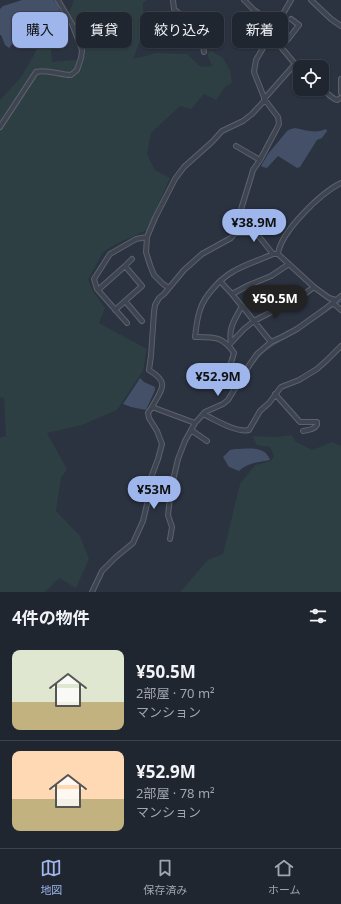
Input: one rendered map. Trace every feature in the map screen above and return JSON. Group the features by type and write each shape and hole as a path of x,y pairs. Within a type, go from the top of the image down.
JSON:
{"street":[{"path":"0,127 36,72 42,71 71,75 77,70 82,50 72,24 58,0"},
{"path":"173,0 174,9 200,29 204,52"},
{"path":"244,0 257,12"},
{"path":"284,12 291,0"},
{"path":"311,0 331,19 341,26"},
{"path":"288,39 299,25 291,18"},
{"path":"92,592 102,571 133,543 143,521 148,500 149,483 162,444 148,413 162,389 163,382 158,376 149,370 154,312 157,301 184,270 202,254 231,238 235,233 253,170 279,124 278,117 264,99 254,72 256,60 263,48"},
{"path":"282,48 293,62"},
{"path":"169,288 162,284 154,275 146,252 147,237 175,179 184,167 222,131 243,121 252,114 293,66"},
{"path":"341,79 341,93"},
{"path":"329,96 332,99 337,100 341,98"},
{"path":"236,146 260,160"},
{"path":"230,344 218,338 194,337 200,309 212,290 220,281 233,271 276,254 287,232 303,214 321,196 341,183"},
{"path":"235,233 257,234 276,254 314,287 335,302 341,310"},
{"path":"127,324 98,290 94,279 110,254 136,239 147,237"},
{"path":"98,290 132,259"},
{"path":"232,294 271,276 289,264"},
{"path":"115,310 142,286 125,266"},
{"path":"220,281 271,342"},
{"path":"230,344 254,321 295,301 314,287"},
{"path":"170,539 172,527 168,515 171,489 178,459 185,441 195,423 203,414 228,400 257,354 271,342 282,338 297,329 335,302 341,296"},
{"path":"125,301 142,321"},
{"path":"241,378 229,369 234,353 230,344 232,324 242,306"},
{"path":"203,414 235,429 244,431 249,430 260,411 269,403 280,387 299,380 316,369 341,346"},
{"path":"275,394 300,422 317,422 315,428 303,431"},
{"path":"152,407 195,423"},
{"path":"191,430 207,441"}],"shaded area":[{"path":"74,0 147,0 143,3 143,12 140,12 140,41 133,59 156,53 187,54 201,67 212,66 207,54 211,51 223,58 230,70 232,83 225,87 216,100 204,94 191,109 180,106 151,133 147,154 155,170 170,178 147,230 118,243 103,252 88,280 93,291 105,308 99,323 147,349 143,371 117,410 82,425 47,433 67,469 61,478 56,511 80,536 89,559 76,588 59,578 45,592 0,592 0,438 6,436 4,398 0,397 0,100 22,76 38,48 52,48 51,50 52,62 74,60 82,62 84,48 132,48 132,12 76,12 76,27 69,13"},
{"path":"292,435 295,441 312,450 332,442 341,446 341,592 180,592 208,560 223,554 240,484 255,465 271,461 274,456 270,447 257,445 252,436 276,437"}],"water":[{"path":"22,0 54,0 58,5 60,12 12,12 12,44 9,48 5,45 0,35 0,9 3,6"},
{"path":"295,128 307,131 326,129 327,131 322,138 317,140 300,167 297,168 278,156 267,168 261,166 268,154 287,131"},
{"path":"140,378 144,382 155,387 146,410 123,404"},
{"path":"230,450 260,450 268,455 270,460 257,462 242,468 239,471 229,467 223,457"}],"waterway":[{"path":"300,329 341,301"},
{"path":"237,390 258,357 273,345 294,333"}]}
